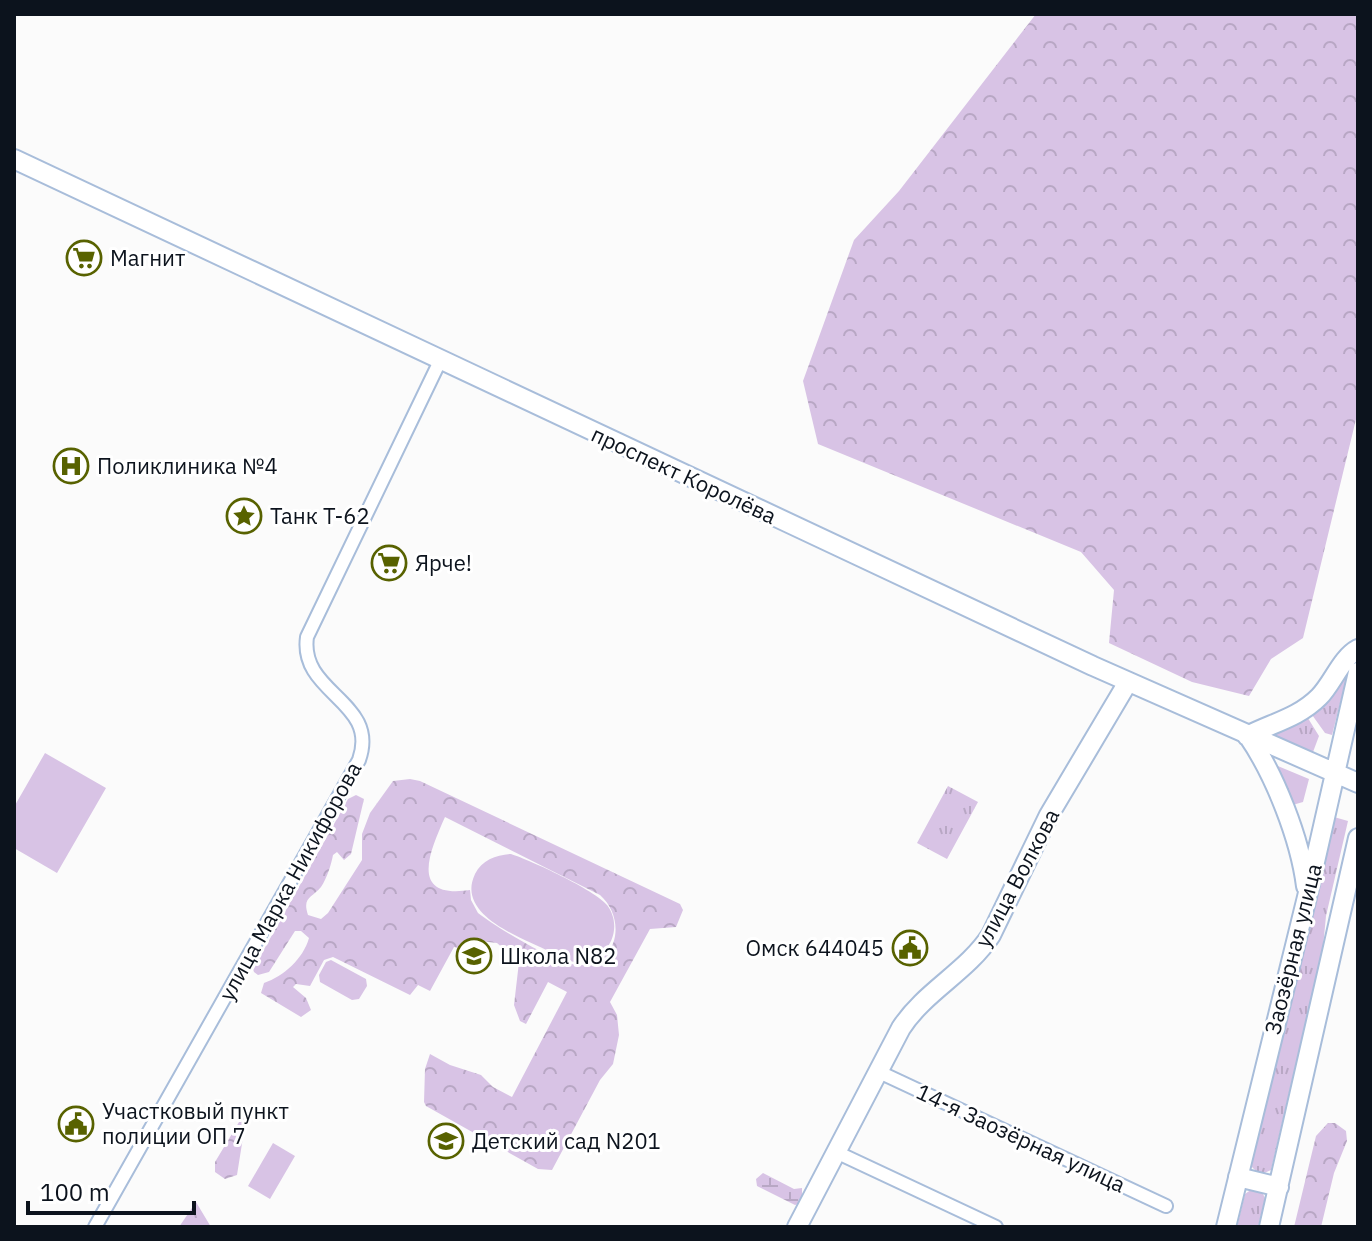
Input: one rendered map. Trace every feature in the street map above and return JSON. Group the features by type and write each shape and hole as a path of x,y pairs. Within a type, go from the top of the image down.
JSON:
{"main road":[{"name":"проспект Королёва","path":"14,159 1128,682 1358,783"},
{"path":"1307,897 1301,859 1284,811 1261,755 1247,736 1290,719 1316,700 1331,684 1350,653 1358,649"},
{"name":"Заозёрная улица","path":"1226,1227 1307,897 1358,672"},
{"name":"улица Волкова","path":"797,1227 909,1015 967,965 991,935 1049,815 1128,682"},
{"name":"Заозёрная улица","path":"1269,1227 1358,838"},
{"path":"1342,906 1358,888"},
{"path":"1238,1177 1279,1187"}],"street":[{"name":"улица Марка Никифорова","path":"95,1227 359,760 364,744 357,721 349,708 318,680 307,652 307,637 440,361"},
{"name":"14-я Заозёрная улица","path":"877,1071 1166,1206"},
{"path":"836,1152 996,1227"}],"green space":[{"path":"1036,14 1358,14 1358,411 1303,638 1271,659 1249,696 1192,682 1109,643 1114,590 1081,552 818,444 803,381 854,240 899,191"},
{"path":"1348,672 1332,735 1325,733 1310,712"},
{"path":"1306,715 1319,736 1313,752 1269,734"},
{"path":"45,753 106,788 57,873 14,848 14,807"},
{"path":"1273,764 1309,779 1303,802 1289,806"},
{"path":"393,781 420,781 680,904 683,910 676,927 650,929 610,1002 617,1015 619,1035 613,1064 600,1080 552,1170 538,1169 426,1106 424,1102 425,1069 430,1054 450,1065 481,1075 493,1087 512,1097 567,992 548,982 526,1024 520,1021 514,1005 519,962 497,943 480,941 470,950 454,947 430,991 418,985 410,995 333,957 324,960 310,986 296,984 293,987 306,998 311,1010 301,1017 261,993 264,983 292,966 306,946 309,938 301,931 295,931 269,972 258,975 254,972 348,799 356,795 364,799 351,854 344,860 337,852 333,855 323,883 306,905 308,915 321,919 362,860 362,834 370,813","holes":["445,817 600,895 609,905 616,929 609,951 591,964 567,963 511,935 478,913 470,890 451,891 438,887 431,880 430,858"]},
{"path":"948,786 978,802 947,859 917,843"},
{"path":"1334,817 1348,821 1326,916 1323,947 1271,1170 1260,1175 1252,1167 1252,1160"},
{"path":"511,854 576,884 607,905 614,924 605,950 589,961 568,961 509,932 483,913 474,902 471,889 475,874 490,859"},
{"path":"331,960 366,979 367,986 359,999 352,1000 320,982 319,975 326,962"},
{"path":"246,1115 248,1120 237,1175 225,1179 215,1172 215,1162"},
{"path":"1328,1123 1335,1123 1346,1131 1347,1141 1334,1173 1321,1227 1294,1227 1316,1136"},
{"path":"273,1143 295,1156 270,1199 248,1186"},
{"path":"763,1173 794,1189 802,1188 802,1203 795,1205 757,1186 756,1179"},
{"path":"1252,1189 1262,1192 1265,1198 1258,1227 1237,1227 1245,1194"},
{"path":"196,1202 211,1227 179,1227"}],"place":[{"name":"Магнит","path":"84,258"},
{"name":"Поликлиника №4","path":"71,466"},
{"name":"Танк Т-62","path":"244,516"},
{"name":"Ярче!","path":"389,563"},
{"name":"Омск 644045","path":"910,948"},
{"name":"Школа N82","path":"474,956"},
{"name":"Участковый пункт полиции ОП 7","path":"76,1124"},
{"name":"Детский сад N201","path":"446,1141"}]}
